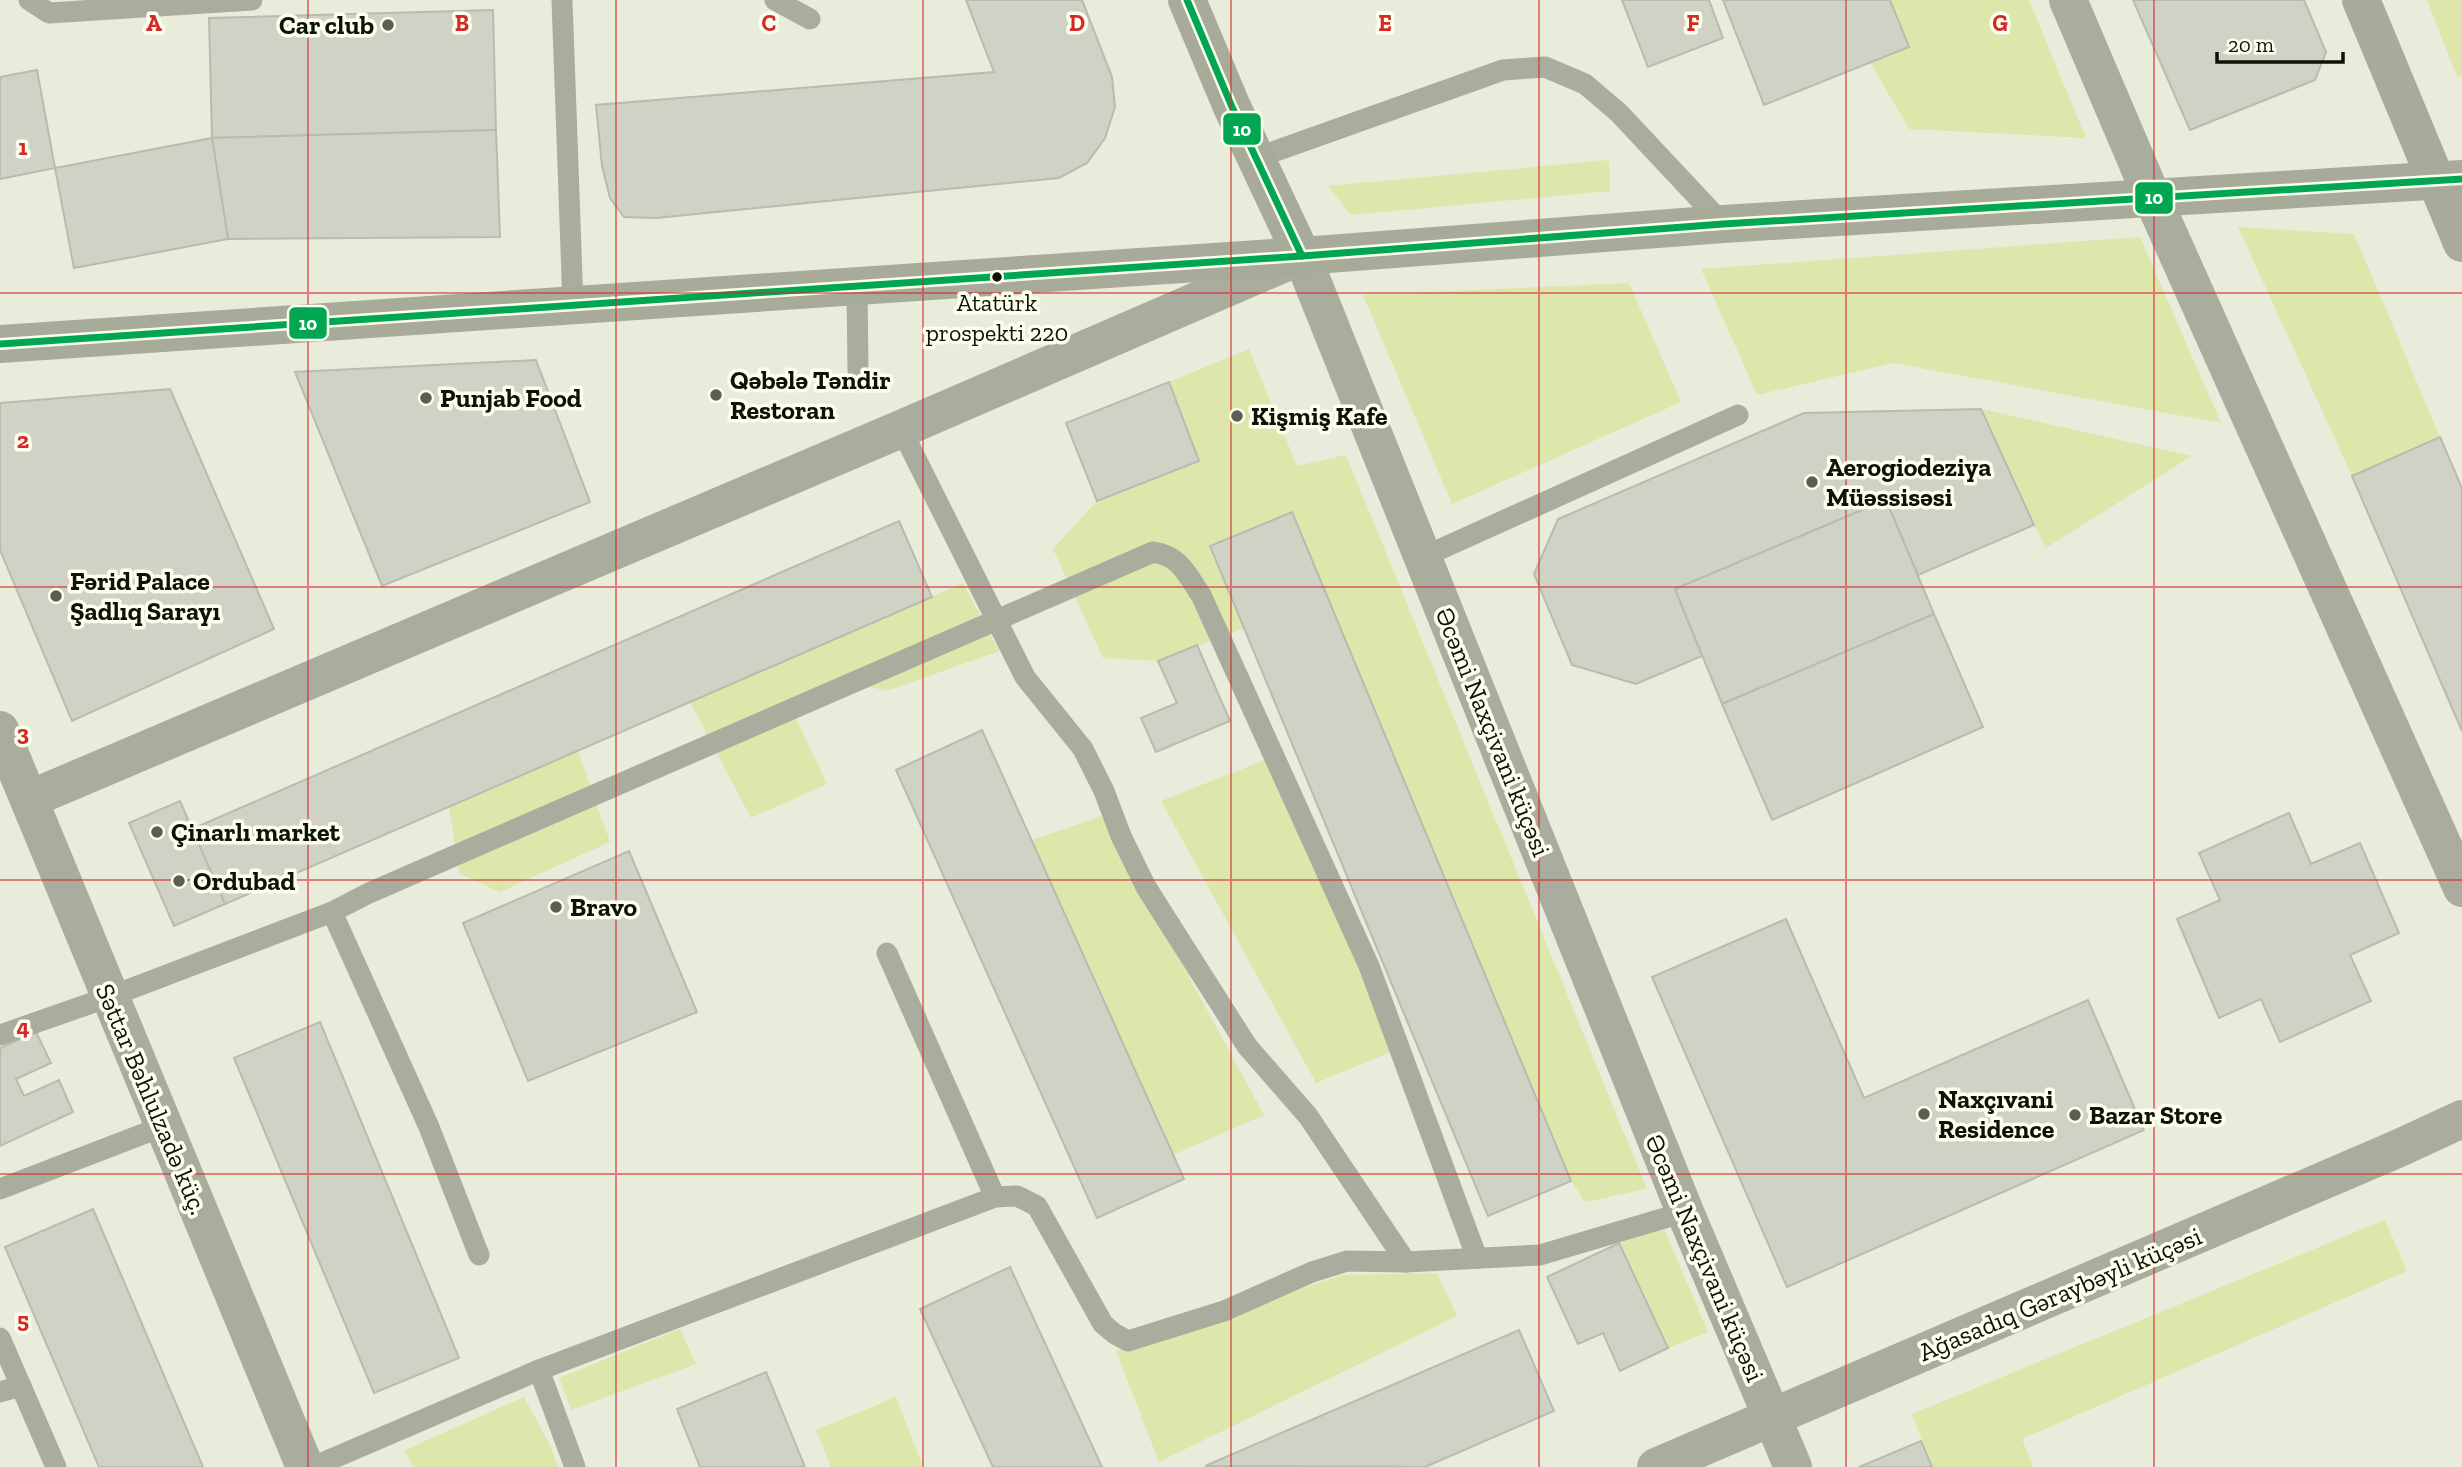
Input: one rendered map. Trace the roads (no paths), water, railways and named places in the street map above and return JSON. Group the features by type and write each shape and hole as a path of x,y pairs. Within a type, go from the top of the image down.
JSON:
{"main road":[{"name":"Əcəmi Naxçivani küçəsi","path":"1186,0 1232,107 1302,256"},
{"path":"2361,0 2449,179 2462,243"},
{"path":"0,344 1302,256 1723,224 2449,179"}],"street":[{"path":"2068,0 2152,197 2462,888"},
{"path":"30,799 1302,256"},
{"name":"Əcəmi Naxçivani küçəsi","path":"1302,256 1685,1213 1793,1467"},
{"name":"Səttar Bəhlulzadə küç.","path":"0,730 305,1467"},
{"name":"Ağasadıq Gəraybəyli küçəsi","path":"1656,1467 2462,1119"}],"lane":[{"path":"29,0 49,13 252,0"},
{"path":"562,0 573,305"},
{"path":"775,0 810,19"},
{"path":"1256,158 1503,70 1545,67 1584,84 1619,113 1723,224"},
{"path":"857,286 858,372"},
{"path":"1423,558 1738,415"},
{"path":"901,429 1025,677 1083,748 1146,887 1247,1046 1308,1116 1406,1262"},
{"path":"0,1035 109,997 332,912 369,893 1153,552 1167,554 1177,561 1201,595 1368,965 1477,1258"},
{"path":"332,912 429,1127 479,1255"},
{"path":"887,953 995,1197"},
{"path":"0,1189 164,1126"},
{"path":"313,1467 539,1370 995,1197 1017,1196 1038,1206 1103,1324 1128,1341 1224,1311 1312,1272 1347,1261 1406,1262 1540,1255 1685,1213"},
{"path":"0,1339 10,1389 55,1467"},
{"path":"539,1370 575,1467"}],"place":[{"name":"Car club","path":"388,25"},
{"name":"Atatürk prospekti 220","path":"997,277"},
{"name":"Qəbələ Təndir Restoran","path":"716,395"},
{"name":"Punjab Food","path":"426,398"},
{"name":"Kişmiş Kafe","path":"1237,416"},
{"name":"Aerogiodeziya Müəssisəsi","path":"1812,482"},
{"name":"Fərid Palace Şadlıq Sarayı","path":"56,596"},
{"name":"Çinarlı market","path":"157,832"},
{"name":"Ordubad","path":"179,881"},
{"name":"Bravo","path":"556,907"},
{"name":"Naxçıvani Residence","path":"1924,1114"},
{"name":"Bazar Store","path":"2075,1115"}]}
